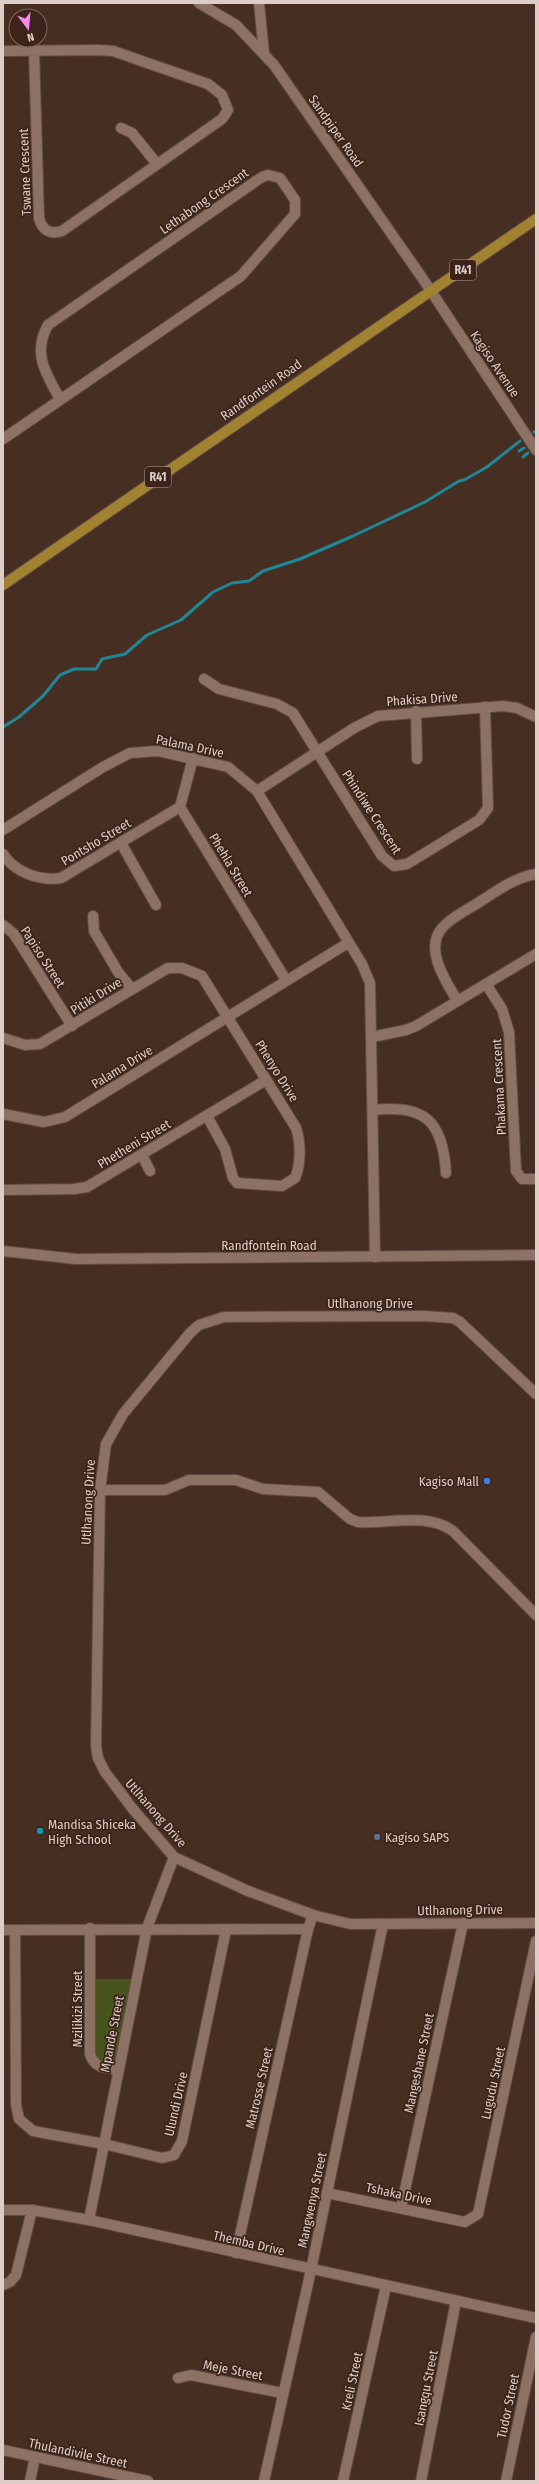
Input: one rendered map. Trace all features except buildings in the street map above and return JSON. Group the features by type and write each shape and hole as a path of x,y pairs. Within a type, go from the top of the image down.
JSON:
{"main road":[{"name":"Randfontein Road","path":"3,585 312,370 432,292 536,219"}],"street":[{"name":"Sandpiper Road","path":"199,3 236,25 264,53 432,292"},
{"path":"259,3 264,53"},
{"name":"Tswane Crescent","path":"3,52 34,51 113,51 197,80 216,90 227,106 226,114 222,119 62,231 52,232 42,227 39,218 34,51"},
{"path":"121,128 132,133 157,164"},
{"name":"Lethabong Crescent","path":"3,439 248,270 295,214 295,200 280,178 274,175 262,177 48,325 41,341 41,362 60,399"},
{"name":"Kagiso Avenue","path":"432,292 536,450"},
{"name":"Phindiwe Crescent","path":"204,679 219,689 277,704 289,710 318,751 382,856 394,866 407,864 479,820 488,808 485,707"},
{"name":"Phakisa Drive","path":"257,791 371,718 384,714 503,706 517,708 536,717"},
{"path":"416,711 417,760"},
{"name":"Palama Drive","path":"3,830 103,767 130,753 158,751 228,767 257,791 348,943 370,983 375,1257"},
{"path":"180,807 193,758"},
{"name":"Pontsho Street","path":"3,854 11,864 27,874 55,879 70,874 180,807"},
{"name":"Phehla Street","path":"180,807 286,980"},
{"path":"121,843 156,905"},
{"path":"458,1000 438,968 437,938 440,931 448,922 504,887 520,879 536,874"},
{"path":"93,916 94,931 118,972 132,989"},
{"name":"Papiso Street","path":"3,925 14,934 72,1026"},
{"name":"Palama Drive","path":"3,1114 44,1122 59,1120 348,943"},
{"path":"372,1037 406,1030 536,954"},
{"name":"Pitiki Drive","path":"3,1038 34,1046 49,1040 168,968 182,968 202,976"},
{"name":"Phenyo Drive","path":"202,976 228,1016 298,1134 298,1172 295,1178 287,1184 242,1185 237,1183 233,1178 220,1138 207,1116"},
{"name":"Phakama Crescent","path":"486,984 502,1008 509,1032 516,1171 522,1179 536,1179"},
{"name":"Phetheni Street","path":"3,1190 80,1188 94,1184 266,1080"},
{"path":"373,1110 403,1108 418,1113 426,1119 436,1130 443,1142 446,1173"},
{"path":"142,1155 150,1171"},
{"name":"Randfontein Road","path":"3,1251 76,1259 536,1255"},
{"name":"Utlhanong Drive","path":"536,1394 470,1329 453,1318 424,1316 224,1317 199,1325 190,1333 123,1414 106,1444 100,1490 96,1746 98,1758 105,1772 132,1808 174,1857 248,1891 313,1915 350,1924 536,1923"},
{"path":"100,1490 165,1490 189,1480 236,1480 263,1489 318,1492 350,1520 358,1522 425,1522 440,1524 453,1531 536,1615"},
{"name":"Mpande Street","path":"89,2220 147,1928 174,1857"},
{"path":"3,1930 90,1928 226,1930 308,1929 313,1915"},
{"name":"Mangeshane Street","path":"401,2208 463,1923"},
{"name":"Mangwenya Street","path":"264,2481 282,2393 311,2270 383,1924"},
{"name":"Mzilikizi Street","path":"90,1928 90,2054 94,2062 100,2067 118,2070"},
{"name":"Matrosse Street","path":"236,2253 308,1929"},
{"name":"Ulundi Drive","path":"15,1930 16,2105 18,2119 24,2126 44,2134 104,2144 162,2158 174,2155 182,2142 226,1930"},
{"name":"Lugudu Street","path":"465,2222 474,2218 480,2209 536,1941"},
{"name":"Tshaka Drive","path":"327,2193 465,2222"},
{"name":"Themba Drive","path":"3,2210 32,2210 89,2220 311,2270 536,2318"},
{"path":"3,2285 10,2282 16,2275 32,2210"},
{"name":"Kreli Street","path":"343,2481 386,2286"},
{"name":"Isangqu Street","path":"421,2481 456,2301"},
{"name":"Tudor Street","path":"506,2481 536,2337"},
{"name":"Meje Street","path":"178,2378 191,2375 282,2393"},
{"name":"Thulandivile Street","path":"3,2450 148,2481"},
{"path":"30,2481 35,2457"}],"green space":[{"path":"96,1979 133,1979 117,2063 109,2065 100,2062 95,2053"}],"waterway":[{"path":"3,727 19,717 43,696 60,675 74,669 96,669 102,659 125,654 147,635 181,620 213,592 232,583 249,581 263,571 300,559 425,502 459,481 464,480 487,467 520,441"},
{"path":"519,451 524,448"},
{"path":"523,457 528,453"}],"place":[{"name":"Kagiso Mall","path":"487,1481"},
{"name":"Mandisa Shiceka High School","path":"40,1831"},
{"name":"Kagiso SAPS","path":"377,1837"}]}
